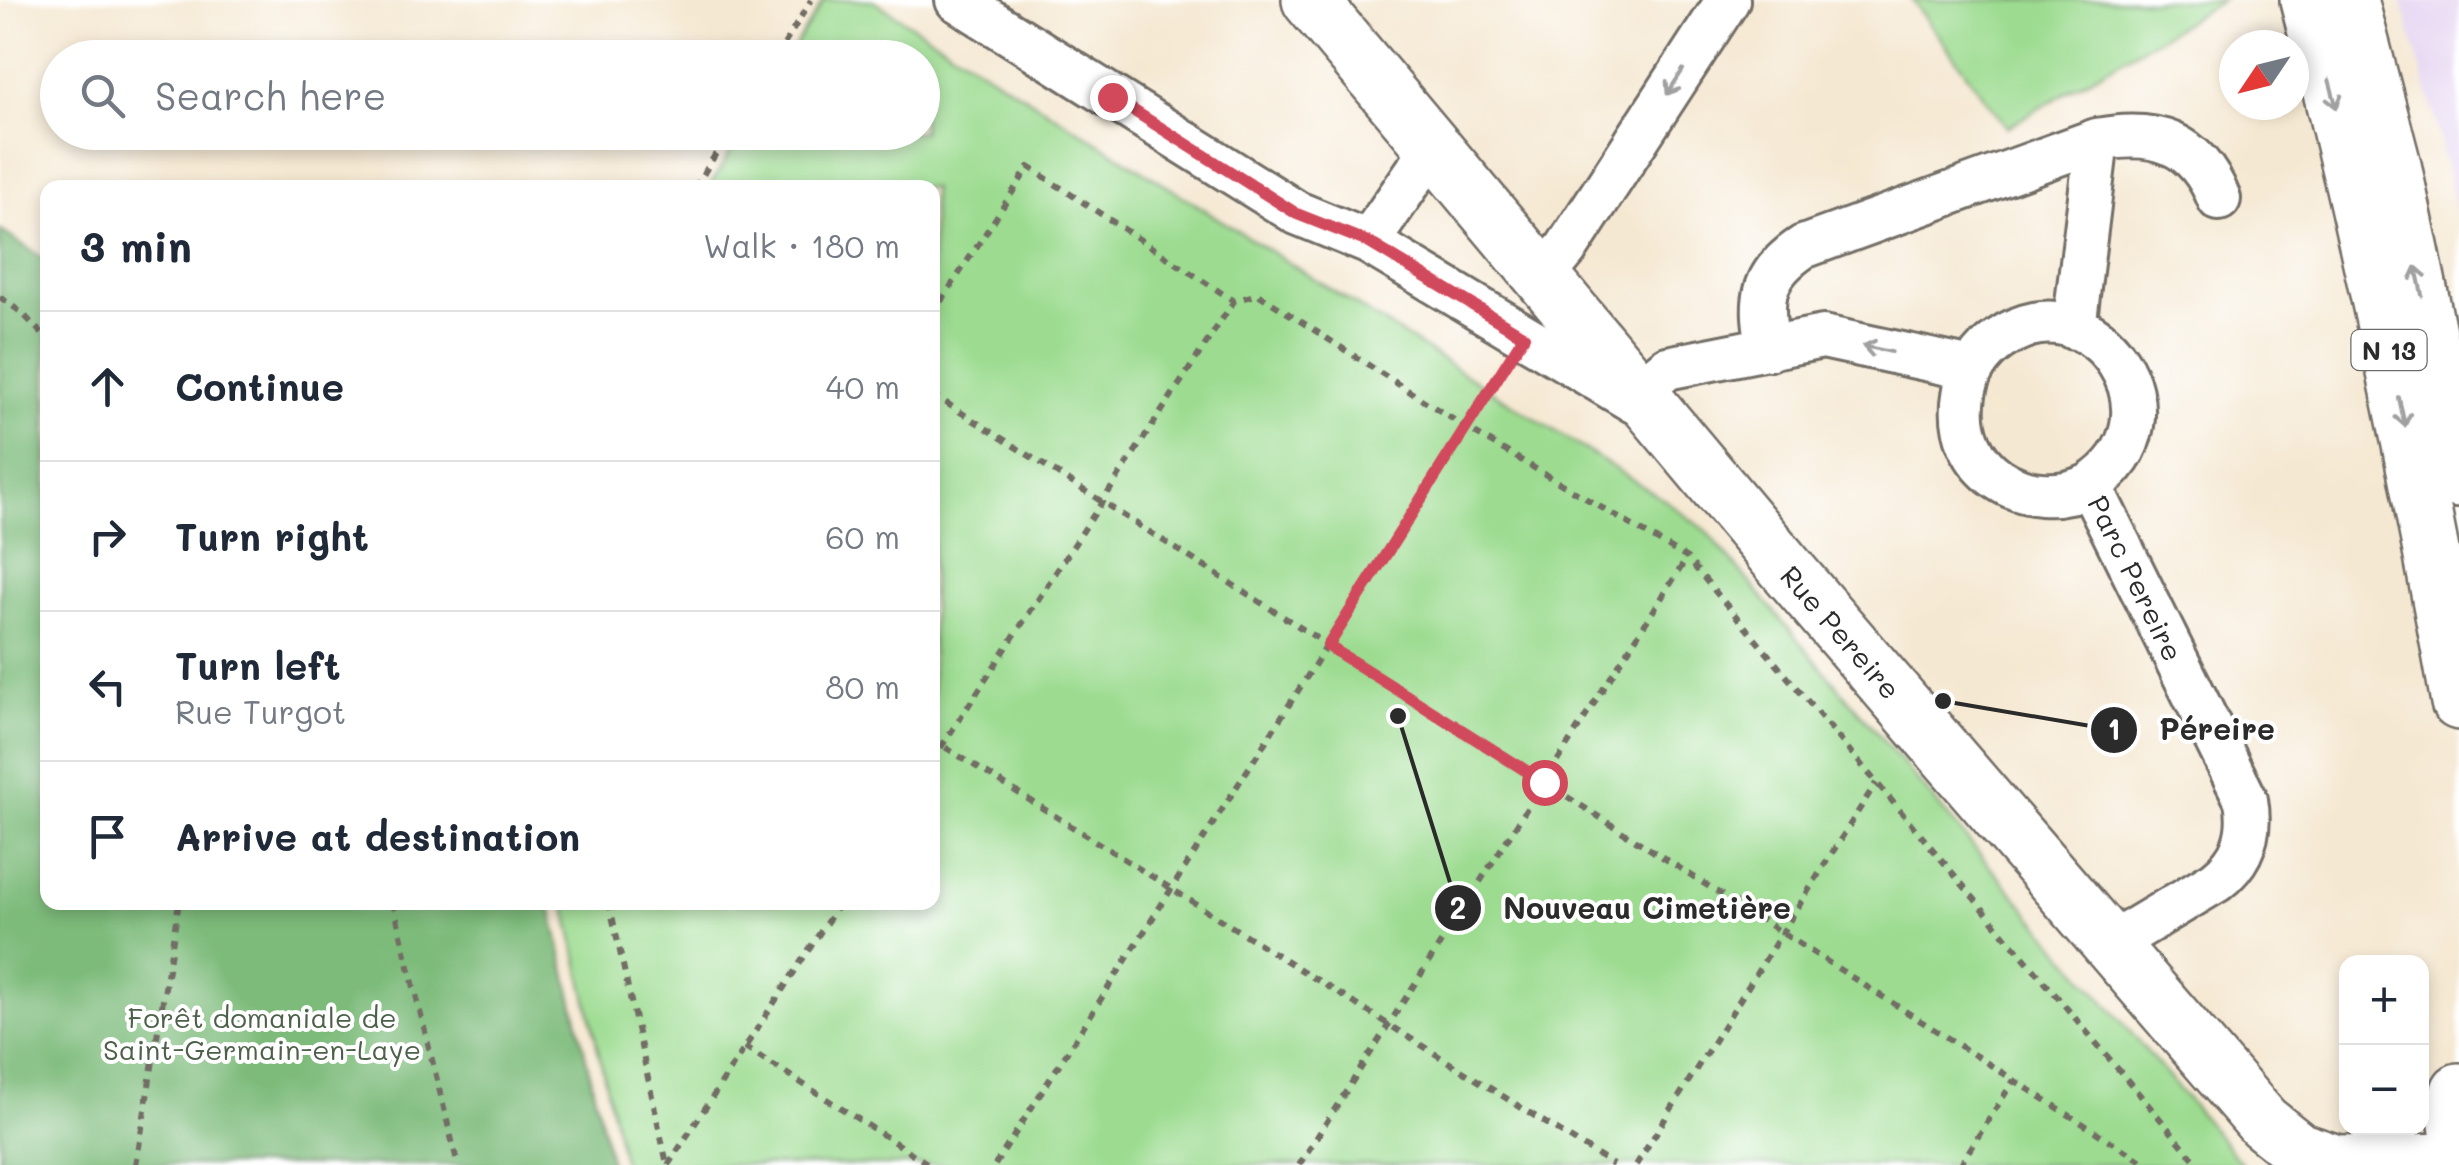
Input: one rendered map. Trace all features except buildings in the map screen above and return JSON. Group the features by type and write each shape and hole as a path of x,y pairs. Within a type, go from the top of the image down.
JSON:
{"street":[{"path":"957,0 1297,214 1368,242 1640,405 1653,408 1667,368 1823,337 1972,370 1988,348 2021,328 2049,324 2074,328 2097,140"},
{"name":"Rue Pereire","path":"1310,0 1542,278 2263,1122 2298,1150 2337,1163 2459,1161"},
{"path":"1542,278 1566,249 1728,0"},
{"name":"N 13","path":"2308,0 2358,198 2459,702"},
{"name":"N 13","path":"2350,0 2393,165 2459,480"},
{"path":"1768,348 1761,312 1767,286 1782,263 1804,246 2097,140 2128,135 2168,142 2194,158 2218,199"},
{"path":"1368,242 1435,146"},
{"name":"Parc Pereire","path":"1972,370 1964,393 1963,421 1971,447 1988,470 2015,489 2034,495 2067,494 2090,485 2122,454 2132,429 2134,404 2118,359 2099,341 2074,328"},
{"name":"Parc Pereire","path":"2090,485 2246,800 2248,814 2246,838 2231,868 2109,945"},
{"path":"2429,1117 2459,1084"},
{"path":"2459,1092 2455,1107 2459,1140"},
{"path":"2366,1163 2408,1135"}],"path":[{"path":"787,40 811,0"},
{"path":"700,180 718,150"},
{"path":"940,304 1029,167 1234,301"},
{"path":"940,750 1234,301 1258,294 1468,429 1687,558 2198,1165"},
{"path":"0,298 40,332"},
{"path":"995,1165 1524,336"},
{"path":"940,399 2148,1165"},
{"path":"1298,1165 1687,558"},
{"path":"940,744 1612,1165"},
{"path":"1636,1165 1876,782"},
{"path":"136,1165 178,910"},
{"path":"394,910 458,1165"},
{"path":"611,910 668,1165"},
{"path":"668,1165 835,910"},
{"path":"745,1047 930,1165"},
{"path":"1960,1165 2014,1080"}],"shaded area":[{"path":"2401,0 2459,0 2459,226 2435,118"}],"green space":[{"path":"824,0 872,0 935,40 799,40"},
{"path":"1912,0 2223,0 2007,127"},
{"path":"940,43 1666,501 1705,530 2243,1165 624,1165 567,910 940,910 940,180 713,180 732,150 940,150"},
{"name":"Forêt domaniale de Saint-Germain-en-Laye","path":"0,230 40,256 40,910 552,910 611,1165 0,1165"}],"place":[{"name":"Péreire","path":"1943,701"},
{"name":"Nouveau Cimetière","path":"1398,716"}],"route":[{"path":"1112,97 1297,214 1368,242 1524,336 1328,646 1544,782"}]}
